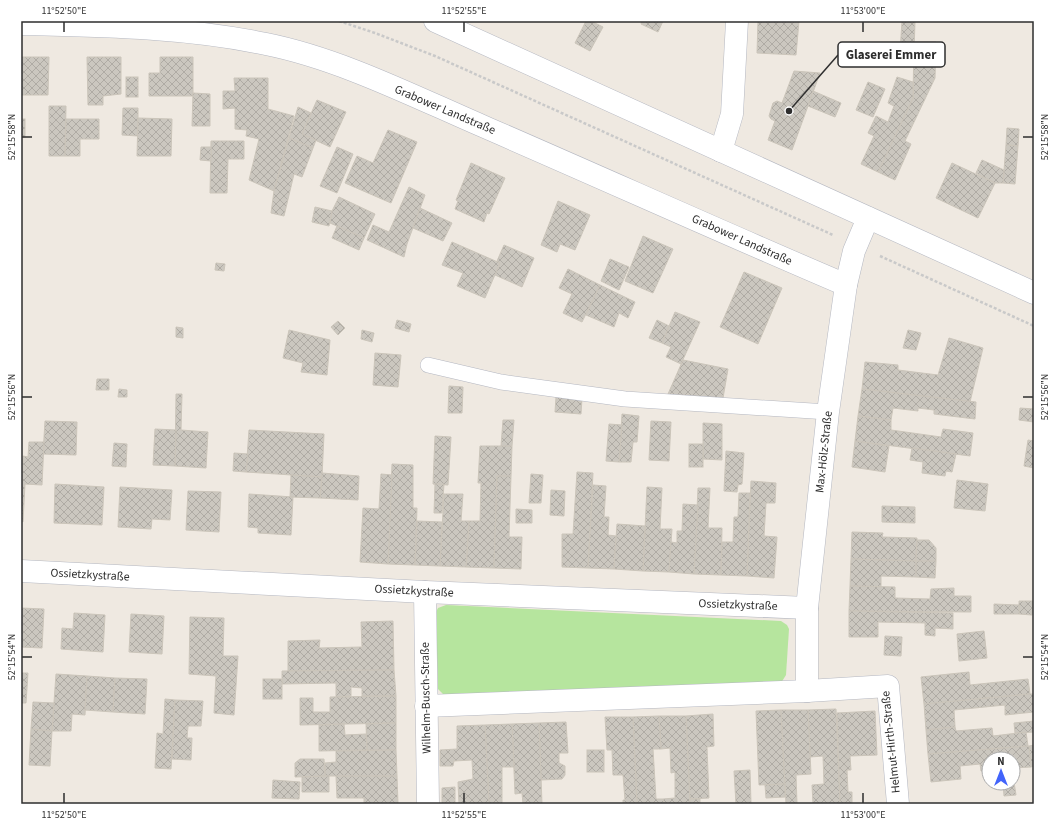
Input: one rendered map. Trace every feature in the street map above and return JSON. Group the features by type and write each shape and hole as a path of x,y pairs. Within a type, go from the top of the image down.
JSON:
{"street":[{"path":"435,21 1034,293"},
{"path":"721,151 732,114 737,21"},
{"name":"Grabower Landstraße","path":"21,24 131,27 202,33 267,44 305,54 404,92 846,285"},
{"name":"Max-Hölz-Straße","path":"807,691 807,608 828,412 846,285 856,246 868,218"},
{"name":"Ossietzkystraße","path":"21,571 425,592 807,608"},
{"name":"Wilhelm-Busch-Straße","path":"425,592 428,804"},
{"name":"Helmut-Hirth-Straße","path":"807,691 888,686 898,804"},
{"path":"426,706 807,691"}],"lane":[{"path":"428,365 501,382 624,399 828,412"}],"path":[{"path":"339,21 435,56 1034,326"}],"green space":[{"path":"446,605 781,621 787,625 789,629 786,675 781,683 444,695 438,689 436,612 438,608"}],"building":[{"path":"586,21 591,21 603,27 590,51 575,43"},
{"path":"642,21 663,21 658,32 641,24"},
{"path":"758,21 799,21 796,55 757,53"},
{"path":"902,21 915,21 914,52 900,52"},
{"path":"914,42 936,42 935,78 905,141 911,144 895,180 878,172 913,98"},
{"path":"21,57 49,57 48,95 21,95"},
{"path":"87,57 121,57 121,94 103,96 103,105 88,105"},
{"path":"160,57 193,57 193,96 149,96 149,73 160,73"},
{"path":"794,71 820,73 792,150 768,140 775,121 769,116 773,103 777,101 782,103"},
{"path":"126,77 138,77 138,97 126,97"},
{"path":"897,77 913,82 913,98 878,172 861,164 874,136 868,133 876,116 888,122 894,106 888,103"},
{"path":"234,78 268,78 268,109 294,116 274,191 249,180 259,139 246,136 247,130 235,129 235,108 223,109 223,91 235,91"},
{"path":"868,82 885,89 873,117 856,110"},
{"path":"813,91 841,103 835,117 808,106"},
{"path":"193,93 210,94 210,126 192,126"},
{"path":"317,100 346,112 330,147 302,134"},
{"path":"49,106 66,106 65,156 49,156"},
{"path":"298,107 311,113 302,134 316,140 313,148 289,138"},
{"path":"123,108 138,108 138,136 122,135"},
{"path":"138,118 172,119 171,156 137,156"},
{"path":"21,119 25,119 25,137 21,137"},
{"path":"66,119 99,119 99,139 80,139 80,156 65,156"},
{"path":"1007,128 1019,129 1018,146 1006,145"},
{"path":"388,130 417,142 391,203 345,183 357,156 373,163"},
{"path":"289,138 313,148 302,177 294,174 284,216 271,213 274,191"},
{"path":"211,141 244,141 244,159 228,159 227,193 210,193"},
{"path":"1006,145 1018,146 1015,184 1003,183"},
{"path":"201,147 211,147 211,161 200,160"},
{"path":"337,147 353,154 337,193 320,186"},
{"path":"982,160 1004,170 1003,183 995,183 976,173"},
{"path":"471,163 505,178 484,222 455,209 458,201 456,200"},
{"path":"952,163 995,183 978,218 936,198"},
{"path":"409,187 425,195 407,244 404,257 367,240 373,225 389,232"},
{"path":"339,197 375,214 364,238 330,223 332,211"},
{"path":"558,201 590,215 575,250 560,244 557,252 541,245"},
{"path":"315,207 332,211 329,226 312,222"},
{"path":"420,208 452,223 443,241 413,228"},
{"path":"337,226 364,238 359,250 332,238"},
{"path":"643,236 673,249 653,293 625,281"},
{"path":"452,242 500,263 485,298 457,286 463,273 442,265"},
{"path":"504,245 534,258 522,287 495,275 500,263 497,261"},
{"path":"610,259 629,267 619,290 601,281"},
{"path":"216,263 225,264 224,271 215,270"},
{"path":"568,269 600,285 582,322 563,313 572,294 559,288"},
{"path":"744,272 782,288 758,344 720,327"},
{"path":"600,285 635,302 628,318 619,313 614,327 586,315"},
{"path":"675,312 700,322 681,364 666,357 671,347 662,343"},
{"path":"397,320 411,324 409,332 395,328"},
{"path":"657,320 669,326 662,343 649,338"},
{"path":"338,321 345,328 338,335 331,327"},
{"path":"176,327 183,328 183,338 176,337"},
{"path":"289,330 330,340 327,375 301,372 303,363 283,358"},
{"path":"362,330 374,333 372,342 361,339"},
{"path":"908,330 921,333 916,350 903,348"},
{"path":"949,338 983,348 970,402 862,389 865,362 898,365 898,370 938,375"},
{"path":"375,353 401,355 398,387 373,385"},
{"path":"683,360 728,369 723,398 668,394"},
{"path":"97,379 109,379 109,390 96,390"},
{"path":"449,386 463,387 462,413 448,413"},
{"path":"119,389 127,390 127,397 118,397"},
{"path":"862,389 976,402 975,419 934,414 934,410 918,408 918,411 893,408 891,420 858,416"},
{"path":"176,394 182,394 181,430 208,432 206,468 175,466"},
{"path":"556,397 582,398 581,414 555,412"},
{"path":"1020,408 1034,409 1034,422 1019,420"},
{"path":"622,414 639,416 637,442 633,442 631,462 619,462"},
{"path":"858,416 891,420 891,430 941,437 943,429 973,433 970,456 855,441"},
{"path":"503,420 514,420 512,446 501,446"},
{"path":"45,421 77,422 76,455 43,454"},
{"path":"651,421 671,422 669,461 649,460"},
{"path":"703,423 722,424 722,460 703,459"},
{"path":"609,424 622,425 619,462 606,461"},
{"path":"155,429 176,430 175,466 153,465"},
{"path":"249,430 324,434 322,477 246,472"},
{"path":"435,436 451,437 448,485 433,484"},
{"path":"1028,440 1034,441 1034,468 1024,466"},
{"path":"855,441 889,446 885,472 852,467"},
{"path":"29,442 44,442 42,485 25,484 23,522 21,521 23,456 28,457"},
{"path":"114,443 127,444 126,467 112,466"},
{"path":"689,444 703,444 703,467 689,467"},
{"path":"480,446 512,446 511,476 497,476 494,568 466,567 469,521 480,521 481,483 478,483"},
{"path":"912,448 956,454 952,472 946,471 945,476 922,473 923,462 910,460"},
{"path":"726,451 744,453 742,484 738,485 737,492 724,491"},
{"path":"234,453 248,454 246,472 233,471"},
{"path":"392,464 413,465 413,508 417,508 415,565 388,564"},
{"path":"577,472 593,473 588,568 562,567 562,534 573,534"},
{"path":"322,473 359,476 358,500 320,498"},
{"path":"381,474 392,475 388,564 360,562 363,508 379,509"},
{"path":"531,474 543,475 541,503 529,503"},
{"path":"291,475 322,477 320,498 290,497"},
{"path":"497,476 511,476 509,537 522,537 521,569 494,568"},
{"path":"957,480 988,484 985,511 954,508"},
{"path":"751,481 776,483 775,503 766,503 764,536 777,537 774,578 747,576"},
{"path":"55,484 104,487 102,525 54,523"},
{"path":"435,484 444,484 442,513 434,513"},
{"path":"593,485 606,486 604,517 609,517 608,535 616,536 614,569 588,568"},
{"path":"120,487 172,490 170,520 152,519 151,529 118,527"},
{"path":"647,487 662,488 660,529 672,529 669,572 643,571"},
{"path":"698,488 710,488 708,528 722,528 721,575 694,574"},
{"path":"551,490 565,491 564,516 550,515"},
{"path":"188,491 221,492 219,532 186,530"},
{"path":"739,493 750,493 747,576 721,575 722,542 733,542 734,517 738,517"},
{"path":"249,494 293,497 291,535 258,533 258,528 248,527"},
{"path":"444,494 463,494 461,521 469,521 466,567 440,566"},
{"path":"683,504 698,505 694,574 669,572 671,542 677,543 677,531 682,531"},
{"path":"882,506 915,507 915,523 882,522"},
{"path":"516,509 532,510 532,523 516,523"},
{"path":"417,521 442,522 440,566 415,565"},
{"path":"617,524 645,526 643,571 614,569"},
{"path":"852,532 883,533 882,537 917,538 916,561 851,559"},
{"path":"917,540 929,540 936,548 936,561 916,561"},
{"path":"851,559 916,561 916,577 881,576 881,587 850,586"},
{"path":"916,561 936,561 935,578 916,577"},
{"path":"850,586 895,587 895,598 930,599 931,589 954,588 954,596 971,596 971,612 849,611"},
{"path":"1019,601 1033,601 1032,615 1019,614"},
{"path":"994,604 1019,605 1019,614 994,614"},
{"path":"21,608 44,609 42,648 21,647"},
{"path":"849,611 953,613 953,629 935,628 935,636 925,635 925,623 878,622 878,637 849,637"},
{"path":"74,613 105,615 103,652 61,649 62,628 73,629"},
{"path":"131,614 164,616 162,654 129,652"},
{"path":"190,617 224,618 223,656 238,656 234,715 214,713 216,676 189,674"},
{"path":"393,621 394,670 288,671 288,641 320,640 319,648 362,647 361,622"},
{"path":"984,631 987,658 959,661 957,634"},
{"path":"885,636 902,637 901,656 884,655"},
{"path":"394,670 396,696 362,696 362,688 351,687 351,696 336,697 336,683 282,684 282,671"},
{"path":"969,672 970,685 1028,679 1030,694 924,704 921,677"},
{"path":"21,673 28,673 26,703 21,703"},
{"path":"56,674 87,676 85,715 72,714 71,731 52,731"},
{"path":"87,676 115,678 113,712 85,710"},
{"path":"115,678 147,679 145,714 113,712"},
{"path":"263,679 282,679 282,699 263,699"},
{"path":"1034,694 1034,712 1005,715 1005,705 954,710 955,727 926,730 924,704"},
{"path":"396,696 396,723 300,725 300,698 313,698 313,712 330,712 330,697"},
{"path":"165,699 175,700 171,769 155,768 157,733 163,734"},
{"path":"175,700 203,701 201,726 188,726 187,738 192,738 191,760 172,759"},
{"path":"33,702 54,703 52,731 31,729"},
{"path":"836,709 840,804 813,804 812,785 824,784 823,756 810,757 808,710"},
{"path":"781,710 785,784 759,785 756,711"},
{"path":"781,710 808,710 811,774 796,775 797,804 786,804"},
{"path":"875,711 877,755 850,756 851,770 847,770 848,792 852,792 852,804 840,804 837,713"},
{"path":"713,714 714,746 707,747 709,798 690,799 686,716"},
{"path":"659,716 686,716 690,804 664,804 663,799 675,798 675,772 671,773 670,748 661,749"},
{"path":"659,716 661,749 653,749 656,799 663,799 664,804 637,804 633,717"},
{"path":"605,717 633,717 637,804 623,804 623,800 625,800 623,775 613,775 612,750 607,750"},
{"path":"1034,721 1034,732 1015,733 1014,723"},
{"path":"566,722 568,753 559,753 559,763 565,766 565,775 562,779 541,780 539,723"},
{"path":"396,723 396,750 367,750 366,724"},
{"path":"539,723 542,804 523,804 522,793 515,794 512,724"},
{"path":"344,724 345,735 366,734 367,750 319,751 319,725"},
{"path":"512,724 514,767 502,767 502,804 489,804 485,725"},
{"path":"485,725 489,804 459,804 458,782 473,779 472,760 454,761 453,766 440,766 440,750 457,749 457,726"},
{"path":"955,727 956,731 992,728 993,736 1026,732 1028,746 928,754 926,730"},
{"path":"31,729 52,731 50,766 29,765"},
{"path":"1034,745 1034,766 1031,767 1029,746"},
{"path":"1029,746 1031,767 1021,768 1021,751 981,751 981,771 980,764 960,766 961,779 931,782 928,754"},
{"path":"396,750 397,776 325,776 325,763 336,762 336,751"},
{"path":"587,750 604,750 604,772 587,772"},
{"path":"300,759 324,759 325,776 295,777 295,763"},
{"path":"750,770 751,804 736,804 734,771"},
{"path":"329,776 329,792 302,792 302,777"},
{"path":"336,776 397,776 398,804 364,804 364,798 337,798"},
{"path":"273,780 300,782 299,799 272,798"},
{"path":"785,784 785,797 766,798 765,785"},
{"path":"455,787 455,804 442,804 442,788"},
{"path":"1004,791 1015,791 1016,795 1004,796"},
{"path":"690,799 700,799 700,804 690,804"}],"place":[{"name":"Glaserei Emmer","path":"789,111"}]}
